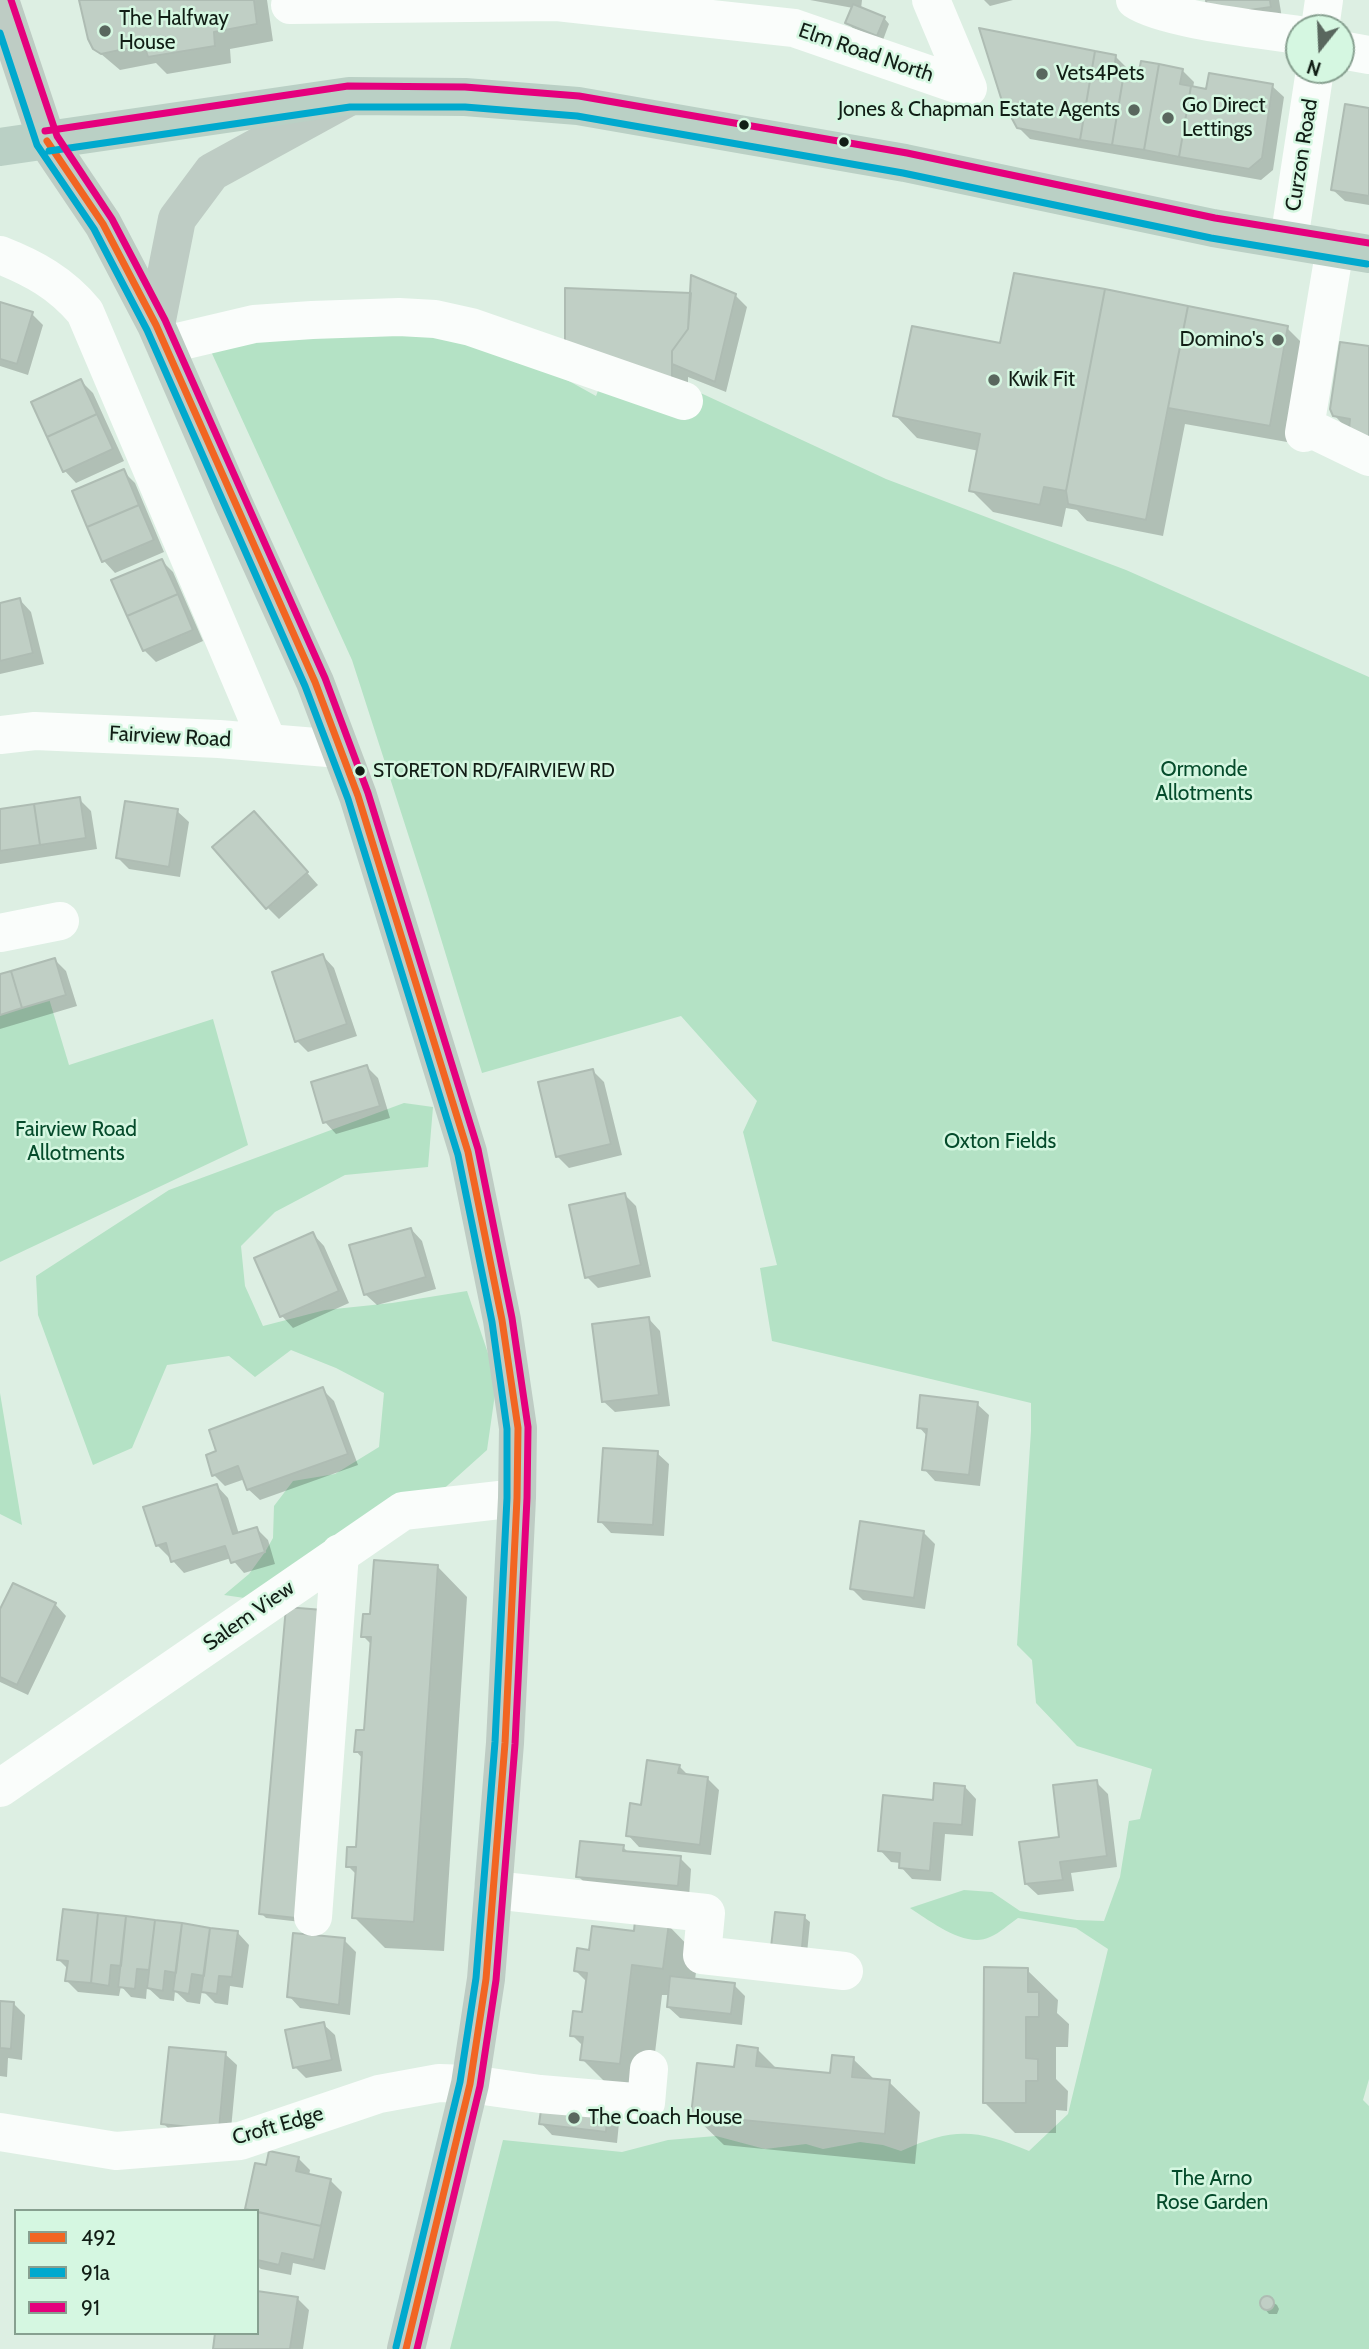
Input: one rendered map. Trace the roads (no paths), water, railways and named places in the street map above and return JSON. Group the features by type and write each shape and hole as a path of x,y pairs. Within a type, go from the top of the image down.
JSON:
{"highway":[{"path":"0,147 349,96 466,97 578,106 905,163 1213,228 1352,251"}],"main road":[{"path":"1,5 47,141 103,225 161,335 315,682 358,796 468,1152 502,1320 518,1428 517,1498 505,1743 486,1979 470,2084 406,2349"},
{"path":"161,335 177,219 212,172 349,96"}],"street":[{"name":"Elm Road North","path":"290,5 557,2 794,28 968,88 931,0"},
{"path":"1135,0 1143,6 1189,17 1285,34"},
{"name":"Curzon Road","path":"1289,240 1313,84"},
{"path":"1352,251 1304,430 1369,457"},
{"path":"0,255 36,269 71,295 85,312 268,743"},
{"path":"161,335 254,324 400,317 435,319 471,327 684,401"},
{"name":"Fairview Road","path":"0,735 35,731 219,738 340,749"},
{"path":"0,933 60,921"},
{"name":"Salem View","path":"0,1788 403,1511 517,1498"},
{"path":"313,1917 340,1553"},
{"path":"493,1890 706,1913 702,1955 844,1972"},
{"name":"Croft Edge","path":"0,2133 117,2151 240,2141 379,2094 439,2083 646,2103 649,2069"}],"place":[{"name":"The Halfway House","path":"105,31"},
{"name":"Vets4Pets","path":"1042,74"},
{"name":"Jones & Chapman Estate Agents","path":"1134,110"},
{"name":"Go Direct Lettings","path":"1168,118"},
{"name":"Domino's","path":"1278,340"},
{"name":"Kwik Fit","path":"994,380"},
{"name":"STORETON RD/FAIRVIEW RD","path":"360,771"},
{"name":"The Coach House","path":"574,2118"}],"park label":[{"name":"Ormonde Allotments","path":"1204,782"},
{"name":"Fairview Road Allotments","path":"76,1142"},
{"name":"Oxton Fields","path":"1000,1142"},
{"name":"The Arno Rose Garden","path":"1212,2191"}]}
